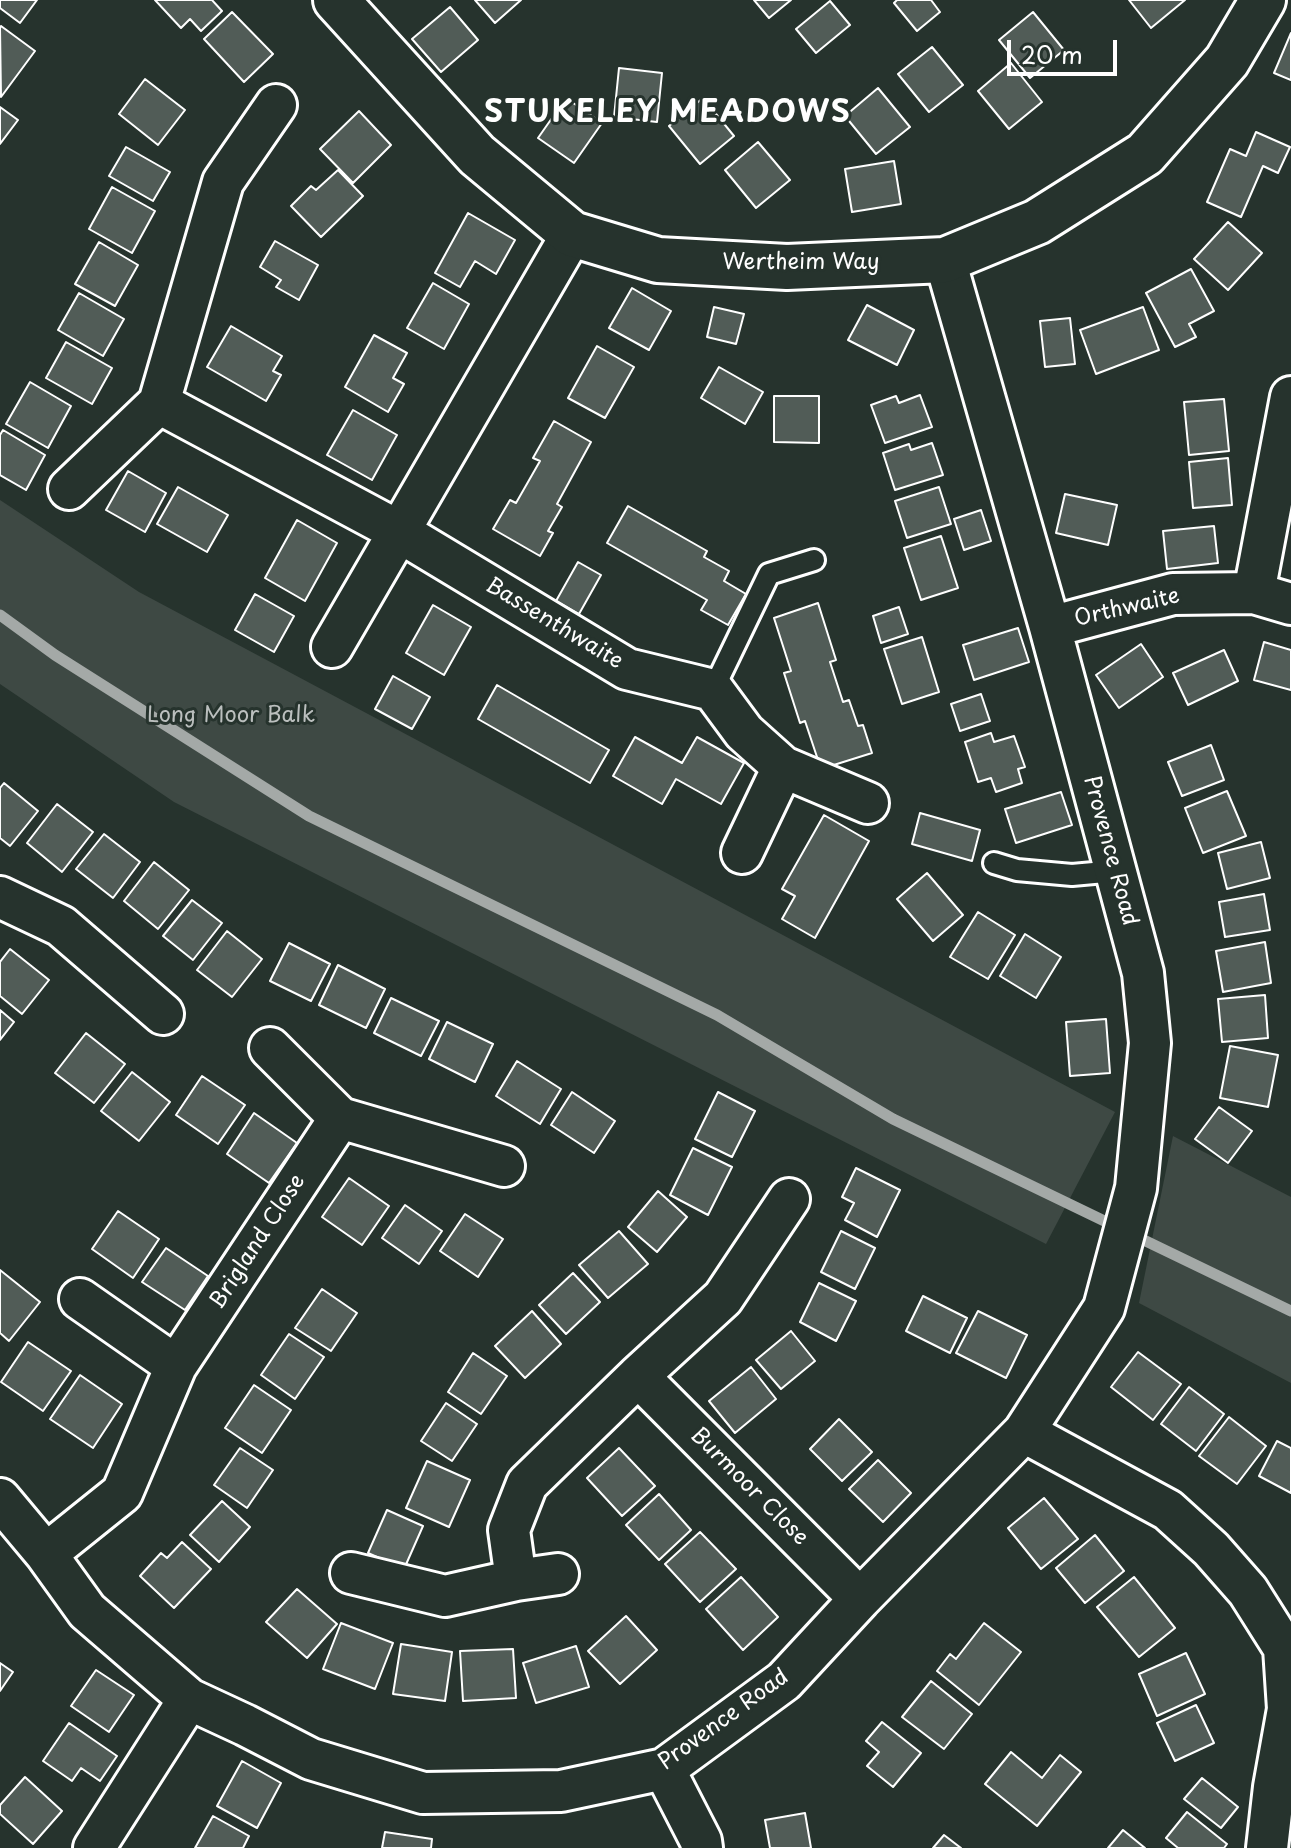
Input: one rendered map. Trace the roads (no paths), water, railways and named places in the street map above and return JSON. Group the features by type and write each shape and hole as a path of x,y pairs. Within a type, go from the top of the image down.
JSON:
{"street":[{"name":"Wertheim Way","path":"336,0 477,155 572,234 658,260 787,267 945,260 1037,222 1145,154 1227,61 1263,0"},
{"path":"69,489 159,403 223,182 276,105"},
{"path":"332,647 572,234"},
{"name":"Provence Road","path":"0,1499 46,1554 87,1611 189,1699 311,1759 423,1793 561,1791 664,1769 784,1681 1024,1432 1104,1308 1136,1188 1150,1043 1143,973 1050,627 945,260"},
{"name":"Orthwaite","path":"1050,627 1173,594 1272,599 1291,397"},
{"name":"Bassenthwaite","path":"159,403 398,531 627,669 713,690"},
{"path":"713,690 744,732 783,767 868,803"},
{"path":"742,853 783,767"},
{"path":"0,897 61,926 163,1014"},
{"path":"270,1048 340,1118 504,1166"},
{"name":"Brigland Close","path":"46,1554 122,1493 176,1366 340,1118"},
{"path":"516,1580 509,1530 527,1484 723,1298 789,1199"},
{"path":"80,1299 176,1366"},
{"name":"Burmoor Close","path":"638,1376 860,1599"},
{"path":"1024,1432 1168,1510 1211,1549 1248,1591 1287,1648 1288,1709 1267,1848"},
{"path":"351,1573 445,1596 558,1574"},
{"path":"94,1848 189,1699"},
{"path":"664,1769 702,1848"}],"lane":[{"path":"713,690 769,574 814,560"},
{"path":"994,863 1017,870 1072,875 1116,871"}],"waterway":[{"path":"0,615 55,655 309,816 717,1015 893,1119 1291,1311"}],"district":[{"name":"STUKELEY MEADOWS","path":"668,114"}],"park label":[{"name":"Long Moor Balk","path":"231,716"}]}
